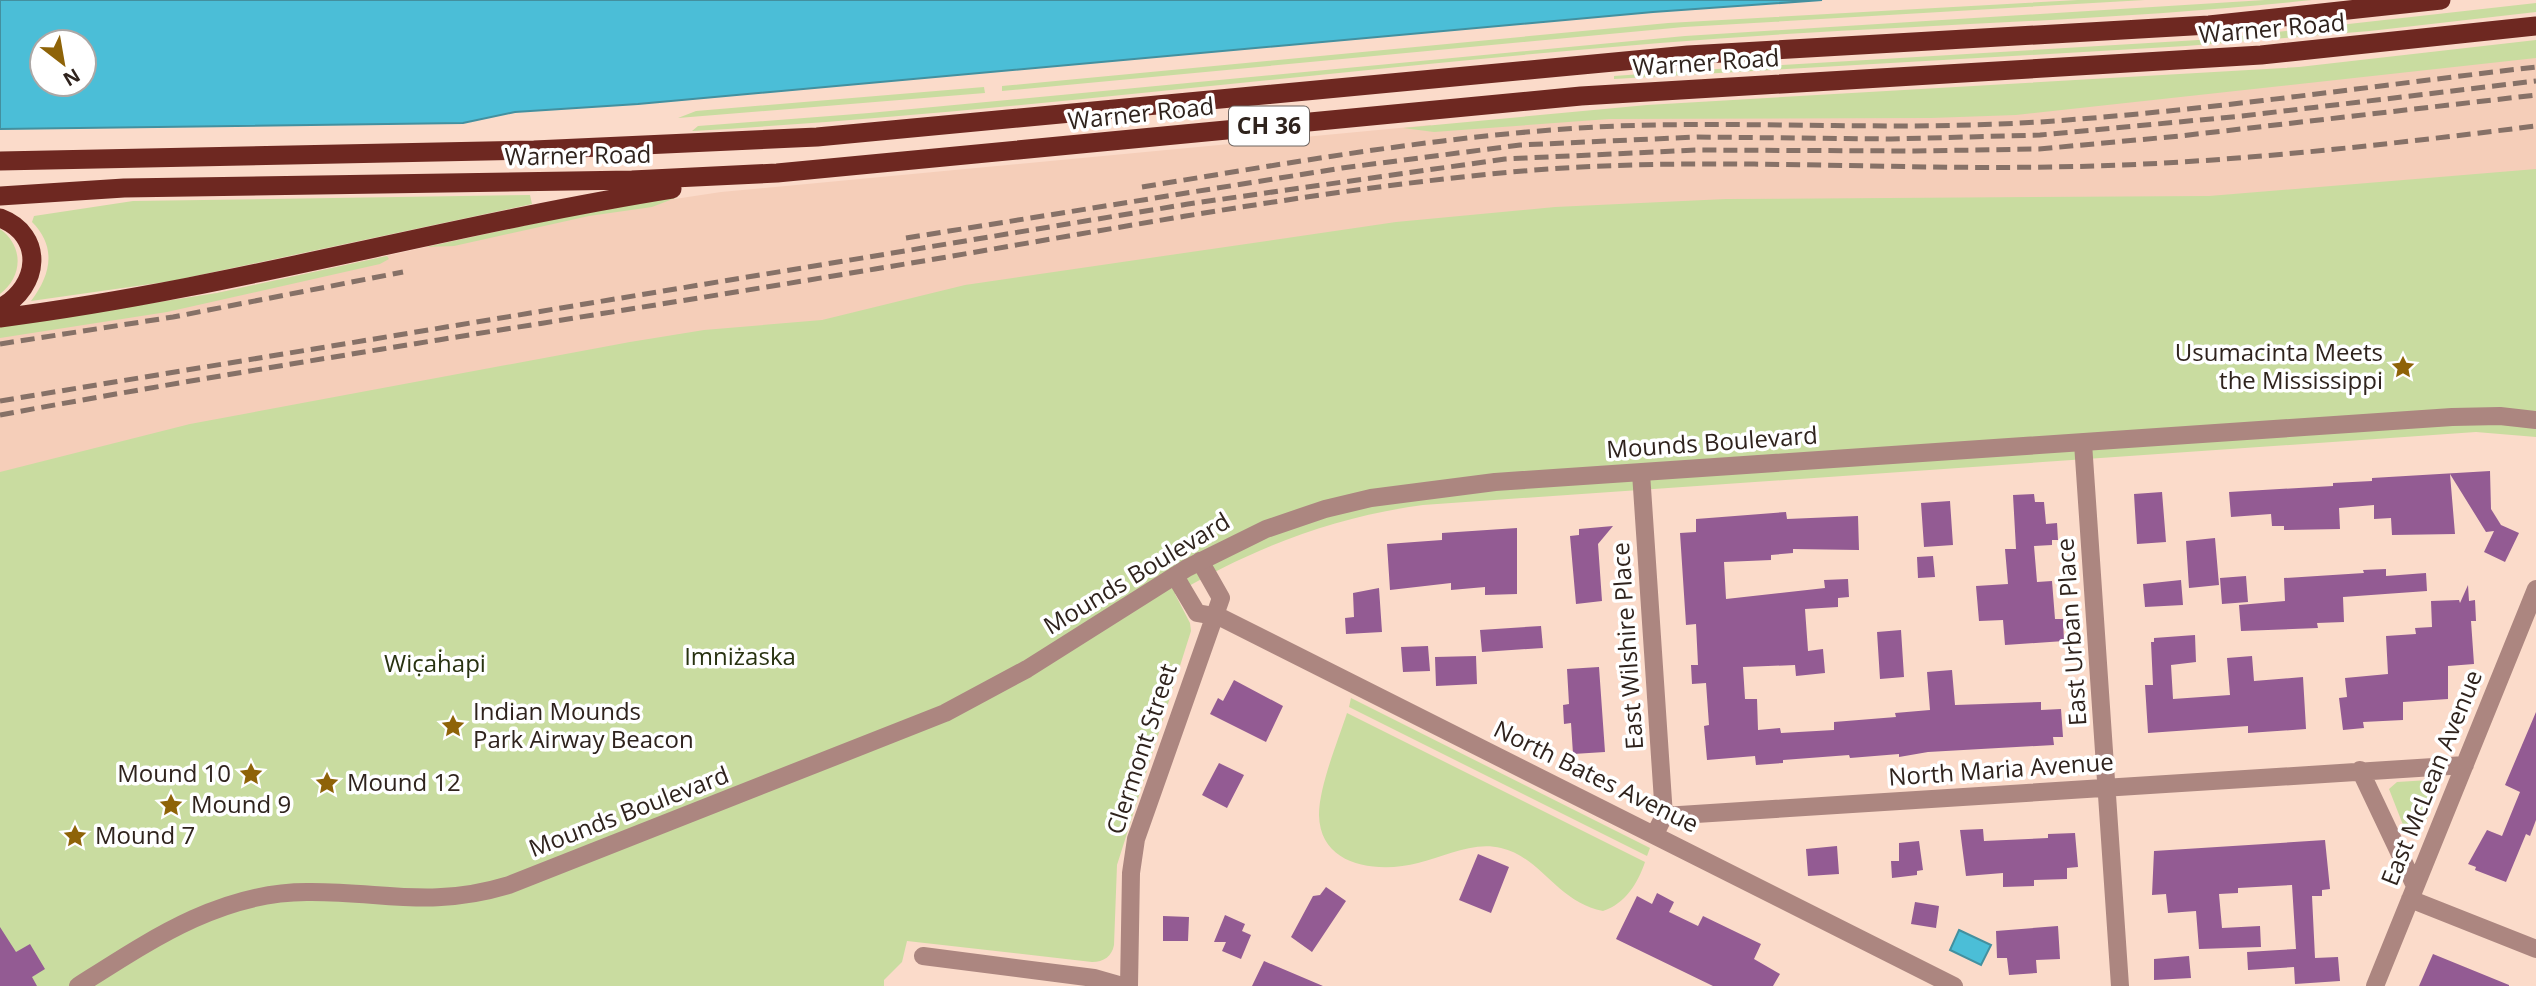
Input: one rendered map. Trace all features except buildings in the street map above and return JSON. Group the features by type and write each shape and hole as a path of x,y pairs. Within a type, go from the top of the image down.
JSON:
{"highway":[{"name":"Warner Road","path":"0,160 522,150 817,137 1676,56 2209,25 2441,0"},
{"name":"Warner Road","path":"0,196 124,188 644,180 777,173 1618,93 2261,55 2536,26"},
{"path":"0,318 194,287 538,212 777,173"},
{"path":"0,218 26,236 32,247 34,261 24,287 15,298 0,308"}],"street":[{"name":"Mounds Boulevard","path":"78,986 182,923 246,900 307,892 438,899 482,893 509,885 945,713 1027,669 1200,561 1283,522 1371,498 1449,486 2460,417 2536,420"},
{"name":"East Urban Place","path":"2083,443 2120,986"},
{"name":"East Wilshire Place","path":"1641,473 1664,816"},
{"name":"Clermont Street","path":"1129,986 1134,848 1221,598 1200,561"},
{"path":"1175,576 1197,612 1214,614"},
{"name":"East McLean Avenue","path":"2375,986 2536,589"},
{"name":"North Bates Avenue","path":"1214,614 1954,986"},
{"name":"North Maria Avenue","path":"1664,816 2465,765"},
{"path":"2360,770 2413,892 2536,949"},
{"path":"1655,834 1664,816"},
{"path":"923,956 1094,978 1122,986"}],"shaded area":[{"path":"2536,54 2536,173 0,490 0,327 217,293 582,213 721,192 1431,125 1431,129"}],"green space":[{"path":"2078,0 2145,0 1684,27 1002,91 1002,86 1668,23"},
{"path":"2265,0 2312,0 2149,14 1660,43 934,113 692,131 698,126 869,113 1685,36"},
{"path":"2536,3 2536,12 2370,31 2186,46 1614,79 1614,76 1684,71 2215,39"},
{"path":"2536,40 2536,58 2016,115 1931,118 1609,119 1434,132 1403,128 1647,105 2299,67"},
{"path":"984,87 985,93 678,118 696,111"},
{"name":"Imniżaska","path":"2536,169 2536,437 2476,432 1423,505 1326,526 1264,549 1204,577 1175,594 1190,623 1191,631 1117,865 1113,949 1107,958 1100,961 907,941 902,962 884,980 884,986 0,986 0,472 190,424 630,342 704,330 822,320 965,285 1396,222 1555,207 1726,199 2209,196"},
{"path":"530,195 532,204 172,281 31,301 43,281 48,261 45,241 32,222 34,216 133,201"},
{"path":"678,197 652,207 589,216 454,246 426,247 582,213"},
{"path":"0,229 13,244 18,262 13,279 0,294"},
{"path":"387,256 389,259 380,264 167,312 0,338 0,327 217,293"},
{"path":"1351,698 1650,848 1647,856 1349,707"},
{"path":"1347,713 1645,862 1639,878 1624,898 1603,911 1574,899 1527,861 1501,848 1469,848 1418,863 1387,867 1355,863 1341,856 1330,846 1322,833 1319,815 1325,777"},
{"path":"2429,780 2436,783 2433,804 2422,828 2412,836 2405,830 2389,789 2397,782"}],"water":[{"path":"0,0 1822,0 1653,12 638,104 515,112 463,123 0,129"},
{"path":"1959,930 1991,945 1981,965 1950,950"}],"railway":[{"path":"1142,187 1379,149 1498,135 1617,126 1933,126 2039,122 2226,105 2536,67"},
{"path":"906,238 1342,168 1520,145 1697,137 1891,139 2040,135 2242,116 2536,81"},
{"path":"0,401 1188,204 1505,159 1696,150 2039,149 2180,136 2536,95"},
{"path":"0,415 218,376 1198,214 1442,179 1523,171 1655,164 2050,167 2172,163 2354,147 2536,126"},
{"path":"0,344 173,317 403,272"}],"place":[{"name":"Usumacinta Meets the Mississippi","path":"2403,367"},
{"name":"Indian Mounds Park Airway Beacon","path":"453,726"},
{"name":"Mound 10","path":"251,774"},
{"name":"Mound 12","path":"327,783"},
{"name":"Mound 9","path":"171,805"},
{"name":"Mound 7","path":"75,836"}],"park label":[{"name":"Wic̣aḣapi","path":"435,664"}]}
